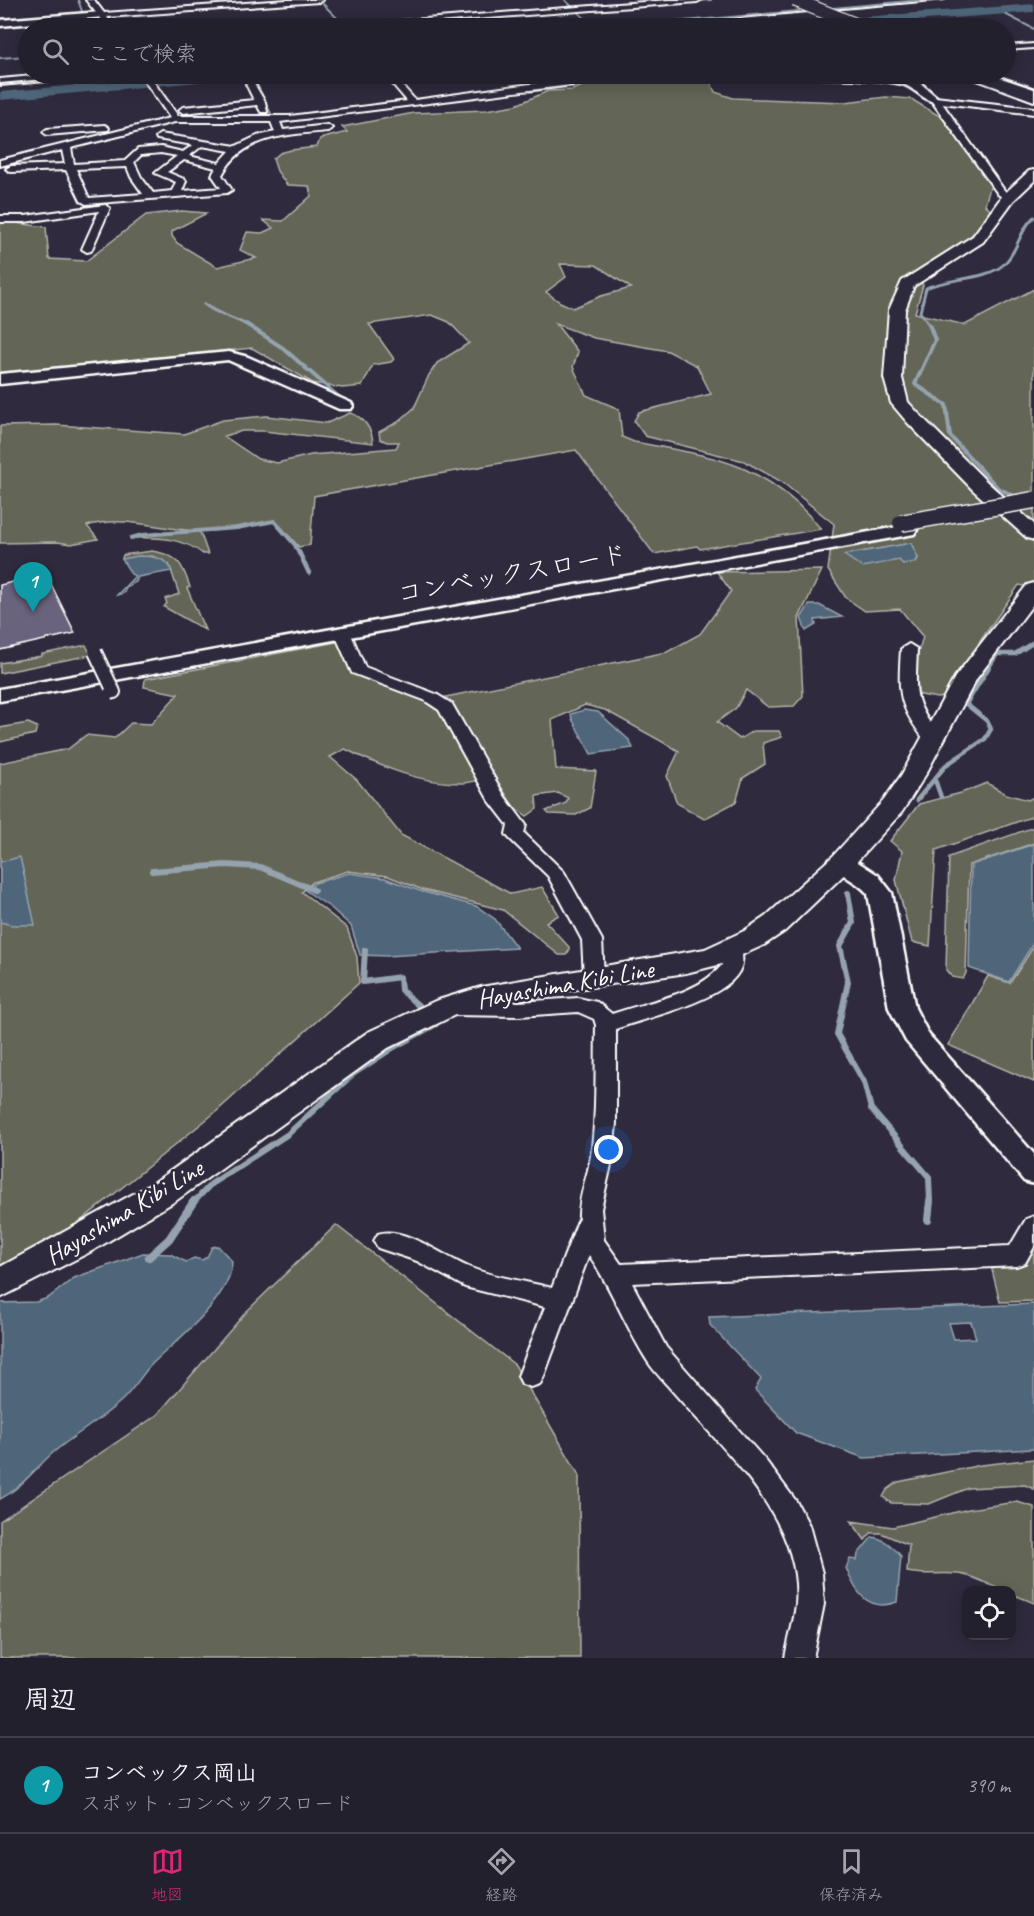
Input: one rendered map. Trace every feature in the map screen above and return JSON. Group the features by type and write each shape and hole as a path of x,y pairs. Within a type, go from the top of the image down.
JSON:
{"main road":[{"path":"785,0 834,18"},
{"path":"795,0 837,18"},
{"path":"1016,83 1034,89"},
{"path":"1015,84 1034,89"},
{"path":"1034,174 1008,198 978,239 917,275 907,284 897,310 893,378 895,392 900,403 912,418 980,486 1034,534"},
{"name":"Hayashima Kibi Line","path":"0,1284 156,1197 378,1040 410,1023 445,1008 516,989 712,957 754,938 775,924 842,862 893,806 914,774 966,677 1034,589"}],"street":[{"path":"90,0 104,18"},
{"path":"70,18 319,0"},
{"path":"467,18 697,0"},
{"path":"0,23 18,22"},
{"path":"1016,47 1034,46"},
{"path":"0,81 18,79"},
{"path":"1016,81 1034,89"},
{"path":"151,84 172,115"},
{"path":"250,84 280,133"},
{"path":"397,84 412,102"},
{"path":"172,115 272,120 412,102 521,84"},
{"path":"915,84 935,100 1001,192 1008,198"},
{"path":"994,84 1034,98"},
{"path":"935,100 1034,111"},
{"path":"0,163 113,135 172,115 261,102"},
{"path":"238,119 235,127 262,137"},
{"path":"47,132 105,128 105,132 132,146 161,150 221,166"},
{"path":"0,219 16,220 88,205 150,196 227,190 217,175 221,166 236,149 262,137 328,128"},
{"path":"160,137 236,149"},
{"path":"176,194 181,181 160,173 201,143"},
{"path":"132,146 129,162 136,177 150,196"},
{"path":"66,147 69,166 88,205"},
{"path":"0,170 131,164"},
{"path":"87,249 105,208 88,205"},
{"path":"0,380 229,356 243,360 345,406"},
{"name":"コンベックスロード","path":"0,695 905,527 1034,500"},
{"name":"コンベックスロード","path":"0,687 905,527 1034,507"},
{"path":"342,632 358,669 430,698 446,707 497,799 517,825 515,834 555,872 592,940 594,977"},
{"path":"909,650 906,693 909,706 933,739"},
{"path":"95,652 114,692 110,693"},
{"path":"842,862 870,880 880,893 902,1008 919,1041 1034,1173"},
{"path":"606,1025 623,1016 698,994 730,969 733,961 731,950"},
{"path":"445,1008 489,1010 578,1005 590,1007 602,1015 606,1025 605,1123 602,1156 590,1209 593,1242 615,1274 657,1355 757,1470 787,1510 799,1534 808,1573 810,1604 800,1658"},
{"path":"531,1376 590,1218"},
{"path":"615,1274 1017,1256 1034,1226"},
{"path":"387,1241 425,1254 465,1277 560,1300"}],"green space":[{"path":"588,84 712,84 715,92 733,98 845,102 886,97 911,99 943,118 991,184 985,205 992,212 984,222 967,240 914,274 923,285 915,313 965,325 1034,289 1034,588 1019,585 944,697 916,694 914,665 923,637 900,609 865,611 846,598 828,570 834,524 782,482 744,461 645,436 634,421 639,412 711,394 697,366 668,351 594,338 556,324 578,352 573,367 586,395 619,409 622,437 634,442 714,458 759,476 780,489 821,529 700,549 697,546 654,554 576,450 314,496 310,545 299,547 275,520 207,531 128,522 101,523 87,526 98,539 71,544 57,542 0,543 0,426 56,425 184,434 223,420 267,416 327,423 350,413 359,417 366,424 373,443 263,431 242,431 224,436 258,459 277,463 311,455 396,448 399,442 387,442 380,439 379,432 398,422 414,408 437,363 469,343 449,322 432,315 369,324 394,359 391,362 373,365 362,386 342,388 313,383 252,348 0,375 0,221 46,227 49,259 86,261 146,215 182,211 207,213 172,231 172,236 177,243 217,267 256,258 240,250 247,232 262,233 273,228 263,220 283,221 311,196 309,186 287,185 277,171 273,159 280,153 317,147 320,139 347,132 342,127 414,113 486,110 516,105 548,91 572,90","holes":["560,264 596,265 631,288 601,296 573,308 546,292 566,277","911,543 918,558 916,562 903,564 900,560 845,555"]},
{"path":"200,532 208,554 170,540 133,538 142,535"},
{"path":"152,551 168,555 181,566 190,587 187,588 205,630 164,607 167,603 165,599 179,594 169,564 152,556 122,559 123,555"},
{"path":"822,570 799,618 803,696 794,706 768,707 746,690 736,708 717,722 740,739 753,731 779,731 782,737 763,743 765,764 743,778 736,802 704,819 677,803 667,776 679,751 605,710 585,705 552,720 556,769 596,771 590,808 576,815 549,814 546,811 566,803 568,798 558,793 536,796 537,809 527,816 513,806 495,777 463,783 447,783 402,773 345,749 330,757 357,780 401,835 511,894 542,887 559,915 546,922 569,947 569,951 566,955 559,955 503,910 423,890 388,876 348,871 313,882 302,892 347,928 357,957 359,983 217,1111 73,1227 0,1267 0,763 68,749 86,735 115,738 131,723 151,724 178,694 144,687 145,679 342,641 353,668 441,698 667,652 700,634 731,591 717,572"},
{"path":"86,645 91,655 0,673 0,663"},
{"path":"28,723 37,727 35,734 0,742 0,728"},
{"path":"987,783 1006,794 1028,800 1034,797 1034,816 936,850 930,946 912,942 896,880 902,851 890,841 919,804 961,793"},
{"path":"1034,827 1034,843 969,865 966,973 963,979 952,977 946,970 949,857"},
{"path":"1034,946 1034,1082 948,1045 988,976 1010,983"},
{"path":"336,1225 515,1365 579,1475 580,1658 0,1658 0,1521 157,1415 247,1311"},
{"path":"1034,1247 1034,1301 1000,1302 991,1266 1026,1264"},
{"path":"1034,1459 1034,1489 1025,1485 968,1488 929,1504 891,1503 883,1497 887,1490 898,1482 981,1465"},
{"path":"1017,1502 1034,1507 1034,1603 1016,1596 1016,1586 993,1586 965,1575 907,1572 909,1545 881,1533 871,1533 865,1540 851,1521 893,1527 969,1509"}],"water":[{"path":"911,543 918,558 915,562 903,564 899,560 862,567 844,555"},
{"path":"138,556 162,560 170,566 172,571 138,577 136,582 126,587 124,593 117,595 135,576 131,574 122,559"},
{"path":"809,605 819,605 842,617 815,620 816,625 806,631 801,618"},
{"path":"584,710 598,712 629,740 633,748 591,754 571,714"},
{"path":"1034,844 1034,942 1009,982 969,968 971,865"},
{"path":"20,857 35,925 12,925 0,922 0,862"},
{"path":"349,873 385,878 420,891 476,906 495,919 517,948 387,956 360,955 351,926 331,908 306,891 315,883"},
{"path":"218,1246 232,1261 230,1275 214,1303 153,1363 120,1402 55,1451 22,1483 0,1499 0,1303 36,1302 48,1298 74,1278 143,1253 170,1254 186,1262 194,1258 202,1260 207,1257 212,1247"},
{"path":"1034,1304 1034,1449 864,1458 796,1433 755,1390 761,1379 710,1325 709,1317","holes":["971,1322 976,1338 954,1339 949,1323"]},
{"path":"872,1537 884,1541 901,1556 897,1602 878,1605 864,1598 858,1592 846,1568 850,1559 857,1560 858,1554"}],"building":[{"path":"46,574 75,633 0,650 0,585"}],"waterway":[{"path":"78,0 84,18"},
{"path":"319,0 337,18"},
{"path":"565,0 584,18"},
{"path":"695,1 711,0"},
{"path":"833,8 920,0"},
{"path":"902,18 1034,8"},
{"path":"718,18 799,11"},
{"path":"999,11 1013,18"},
{"path":"1016,20 1034,29"},
{"path":"0,58 18,57"},
{"path":"0,96 132,84"},
{"path":"257,84 273,118"},
{"path":"929,325 920,312 926,288 996,270 1008,260 1025,228 1034,217"},
{"path":"204,304 248,326"},
{"path":"246,324 283,348 342,400"},
{"path":"929,325 935,340 915,384 946,405 950,436 998,488 1018,498"},
{"path":"131,538 142,535 237,528 274,521 295,545 299,554"},
{"path":"299,552 309,573"},
{"path":"917,800 946,765 985,739 991,729 987,721 966,704 997,654 1015,654 1034,642"},
{"path":"935,780 941,797"},
{"path":"152,871 225,865 260,867 314,890"},
{"path":"848,893 853,923 840,946 848,982 837,1034 864,1082 871,1109 929,1177 930,1202"},
{"path":"365,950 363,982 400,977 401,990 420,1007"},
{"path":"193,1203 211,1184 288,1134 353,1074 394,1047 436,1024"},
{"path":"149,1257 169,1239 194,1201"},
{"path":"928,1220 930,1202"}],"railway":[{"path":"739,18 945,0"},
{"path":"0,86 23,84"}],"place":[{"name":"コンベックス岡山","path":"33,612"}]}
